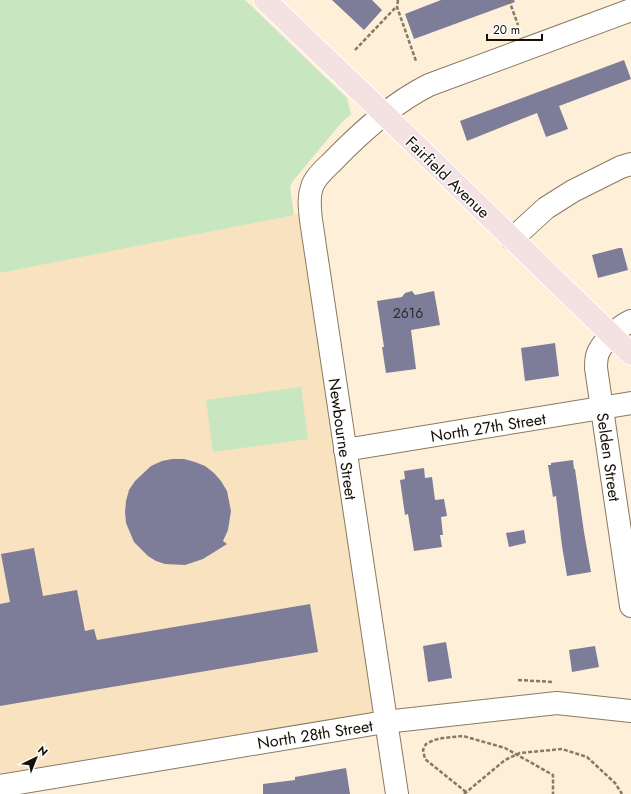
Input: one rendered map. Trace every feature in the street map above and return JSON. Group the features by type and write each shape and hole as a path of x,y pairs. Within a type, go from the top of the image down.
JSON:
{"main road":[{"name":"Fairfield Avenue","path":"265,0 631,354"}],"street":[{"name":"Newbourne Street","path":"397,794 310,220 309,200 312,186 321,173 354,139 408,96 430,85 631,10"},
{"path":"512,239 546,208 573,191 621,167 631,164"},
{"path":"612,336 631,321"},
{"name":"Selden Street","path":"612,336 599,350 596,368 631,606"},
{"name":"North 27th Street","path":"345,450 631,403"},
{"name":"North 28th Street","path":"0,786 25,788 385,722 557,703 631,711"}],"path":[{"path":"355,50 396,7 398,0"},
{"path":"509,0 518,25"},
{"path":"396,7 416,61"},
{"path":"518,680 558,682"},
{"path":"553,794 553,776 517,754 505,748 463,736 443,738 426,744 423,750 425,759 465,793 505,760 517,754 562,749 586,757 615,783 622,794"}],"shaded area":[{"path":"308,212 384,721 0,787 0,273"}],"green space":[{"path":"0,0 245,0 347,98 351,114 341,123 293,181 290,187 294,215 0,273"},
{"path":"301,387 308,439 213,452 206,400"}],"building":[{"path":"332,0 372,0 382,10 364,30"},
{"path":"441,0 514,0 515,2 414,39 405,14"},
{"path":"624,60 631,79 559,106 568,129 546,137 537,113 467,141 460,121"},
{"path":"622,248 628,270 598,278 592,255"},
{"path":"412,291 415,295 434,291 440,325 411,330 416,369 386,373 382,347 384,347 377,301 402,297 405,293"},
{"path":"555,343 559,376 525,381 521,348"},
{"path":"184,459 195,462 205,466 214,473 227,491 231,511 228,530 223,541 227,544 203,559 185,565 165,564 148,556 134,542 126,523 126,501 129,490 135,481 151,466 162,461"},
{"path":"573,460 591,572 567,576 556,496 553,497 548,465 551,465 551,463"},
{"path":"424,468 425,478 432,477 435,500 444,499 447,516 441,517 443,535 440,535 442,547 414,551 408,514 405,515 400,480 405,479 404,471"},
{"path":"524,530 526,543 509,547 506,533"},
{"path":"34,548 43,596 77,590 85,631 94,629 97,640 310,604 318,652 0,706 0,604 10,602 1,554"},
{"path":"446,642 452,678 428,682 423,646"},
{"path":"595,646 599,667 572,672 569,650"},
{"path":"346,768 350,794 263,794 263,784 295,780 295,777"}]}
